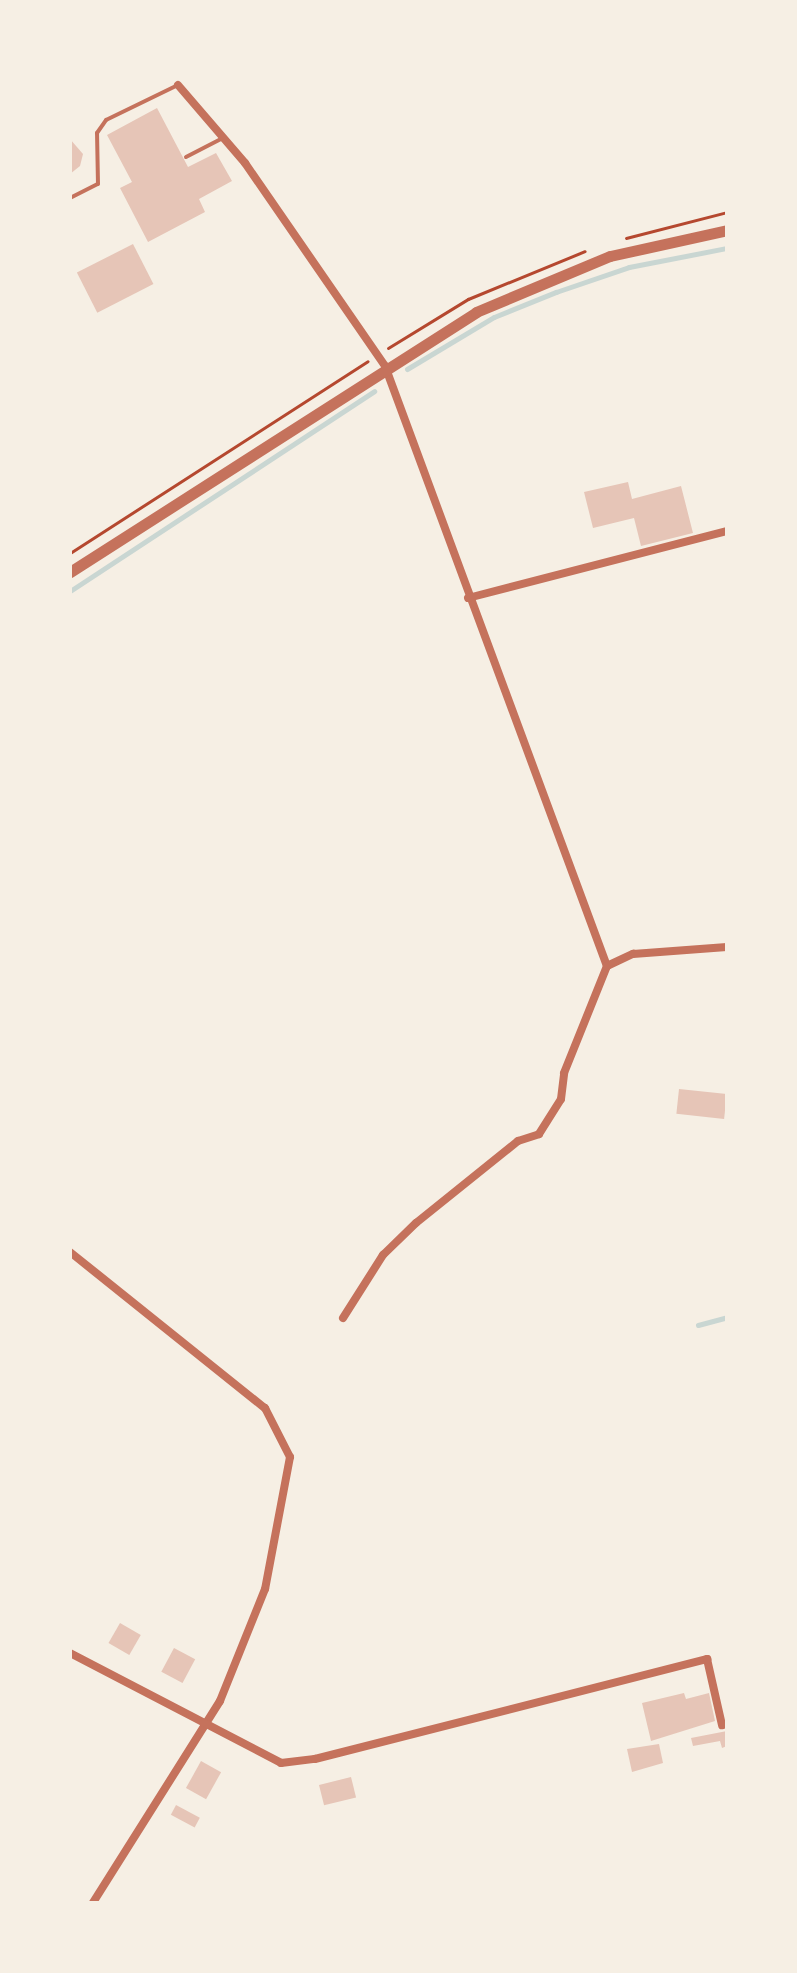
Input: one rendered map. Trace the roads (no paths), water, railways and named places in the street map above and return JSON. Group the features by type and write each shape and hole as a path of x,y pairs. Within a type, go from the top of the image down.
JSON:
{"street":[{"path":"178,85 223,138 385,366 468,598 607,966 564,1073 561,1099 539,1134 518,1141 416,1223 383,1255 343,1318"},
{"path":"70,572 385,366 476,312 557,274 637,248 727,230"},
{"path":"468,598 727,531"},
{"path":"607,966 633,954 727,947"},
{"path":"70,1252 265,1408 290,1457 265,1589 220,1701 93,1903"},
{"path":"70,1653 281,1763 315,1759 707,1659 722,1725"}],"lane":[{"path":"70,198 98,184 97,133 106,120 178,85"},
{"path":"186,157 223,138"}],"waterway":[{"path":"407,369 494,317 556,292 629,267 727,248"},
{"path":"70,591 374,391"},
{"path":"698,1325 727,1317"}]}
